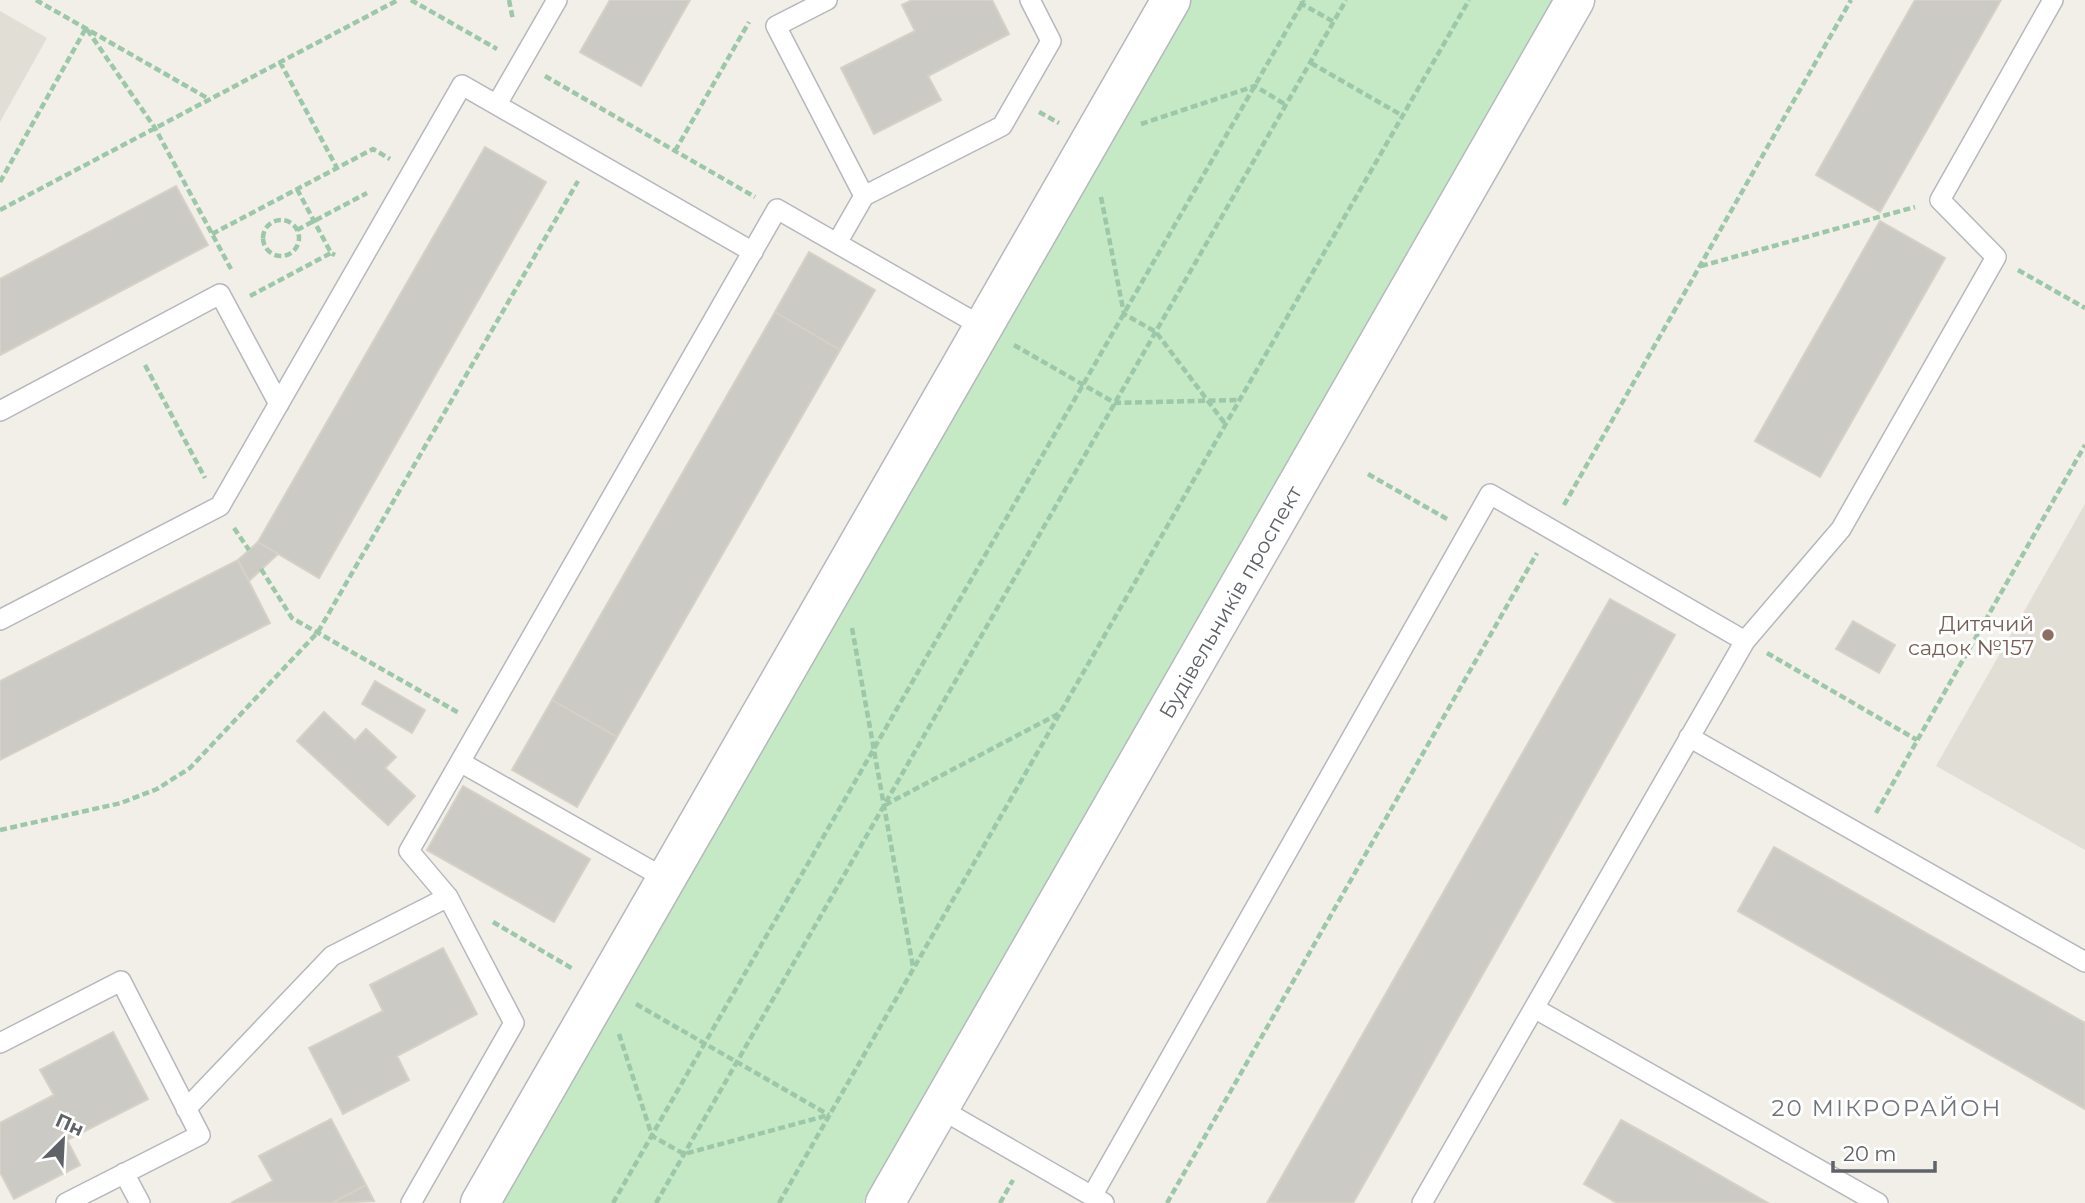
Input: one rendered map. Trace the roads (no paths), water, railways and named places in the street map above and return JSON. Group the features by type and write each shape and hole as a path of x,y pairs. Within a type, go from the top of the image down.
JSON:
{"street":[{"path":"480,1203 1171,0"},
{"name":"Будівельників проспект","path":"884,1203 1575,0"}],"lane":[{"path":"497,104 557,0"},
{"path":"827,0 776,26 864,196"},
{"path":"837,243 864,196 1002,126 1051,41 1030,0"},
{"path":"1422,1203 1745,641 1841,529 1996,257 1940,200 2053,0"},
{"path":"0,620 220,506 462,85 753,252"},
{"path":"411,1203 514,1023 449,897 409,851 778,209 983,327"},
{"path":"0,411 220,294 279,404"},
{"path":"939,1108 1098,1199 1490,494 1745,641"},
{"path":"1689,737 2085,962"},
{"path":"460,762 666,879"},
{"path":"186,1109 332,956 449,897"},
{"path":"0,1043 121,981 200,1135 66,1203"},
{"path":"1534,1008 1878,1203"},
{"path":"124,1173 140,1203"}],"place":[{"name":"Дитячий садок №157","path":"2048,635"}],"district":[{"name":"20 МІКРОРАЙОН","path":"1887,1108"}]}
